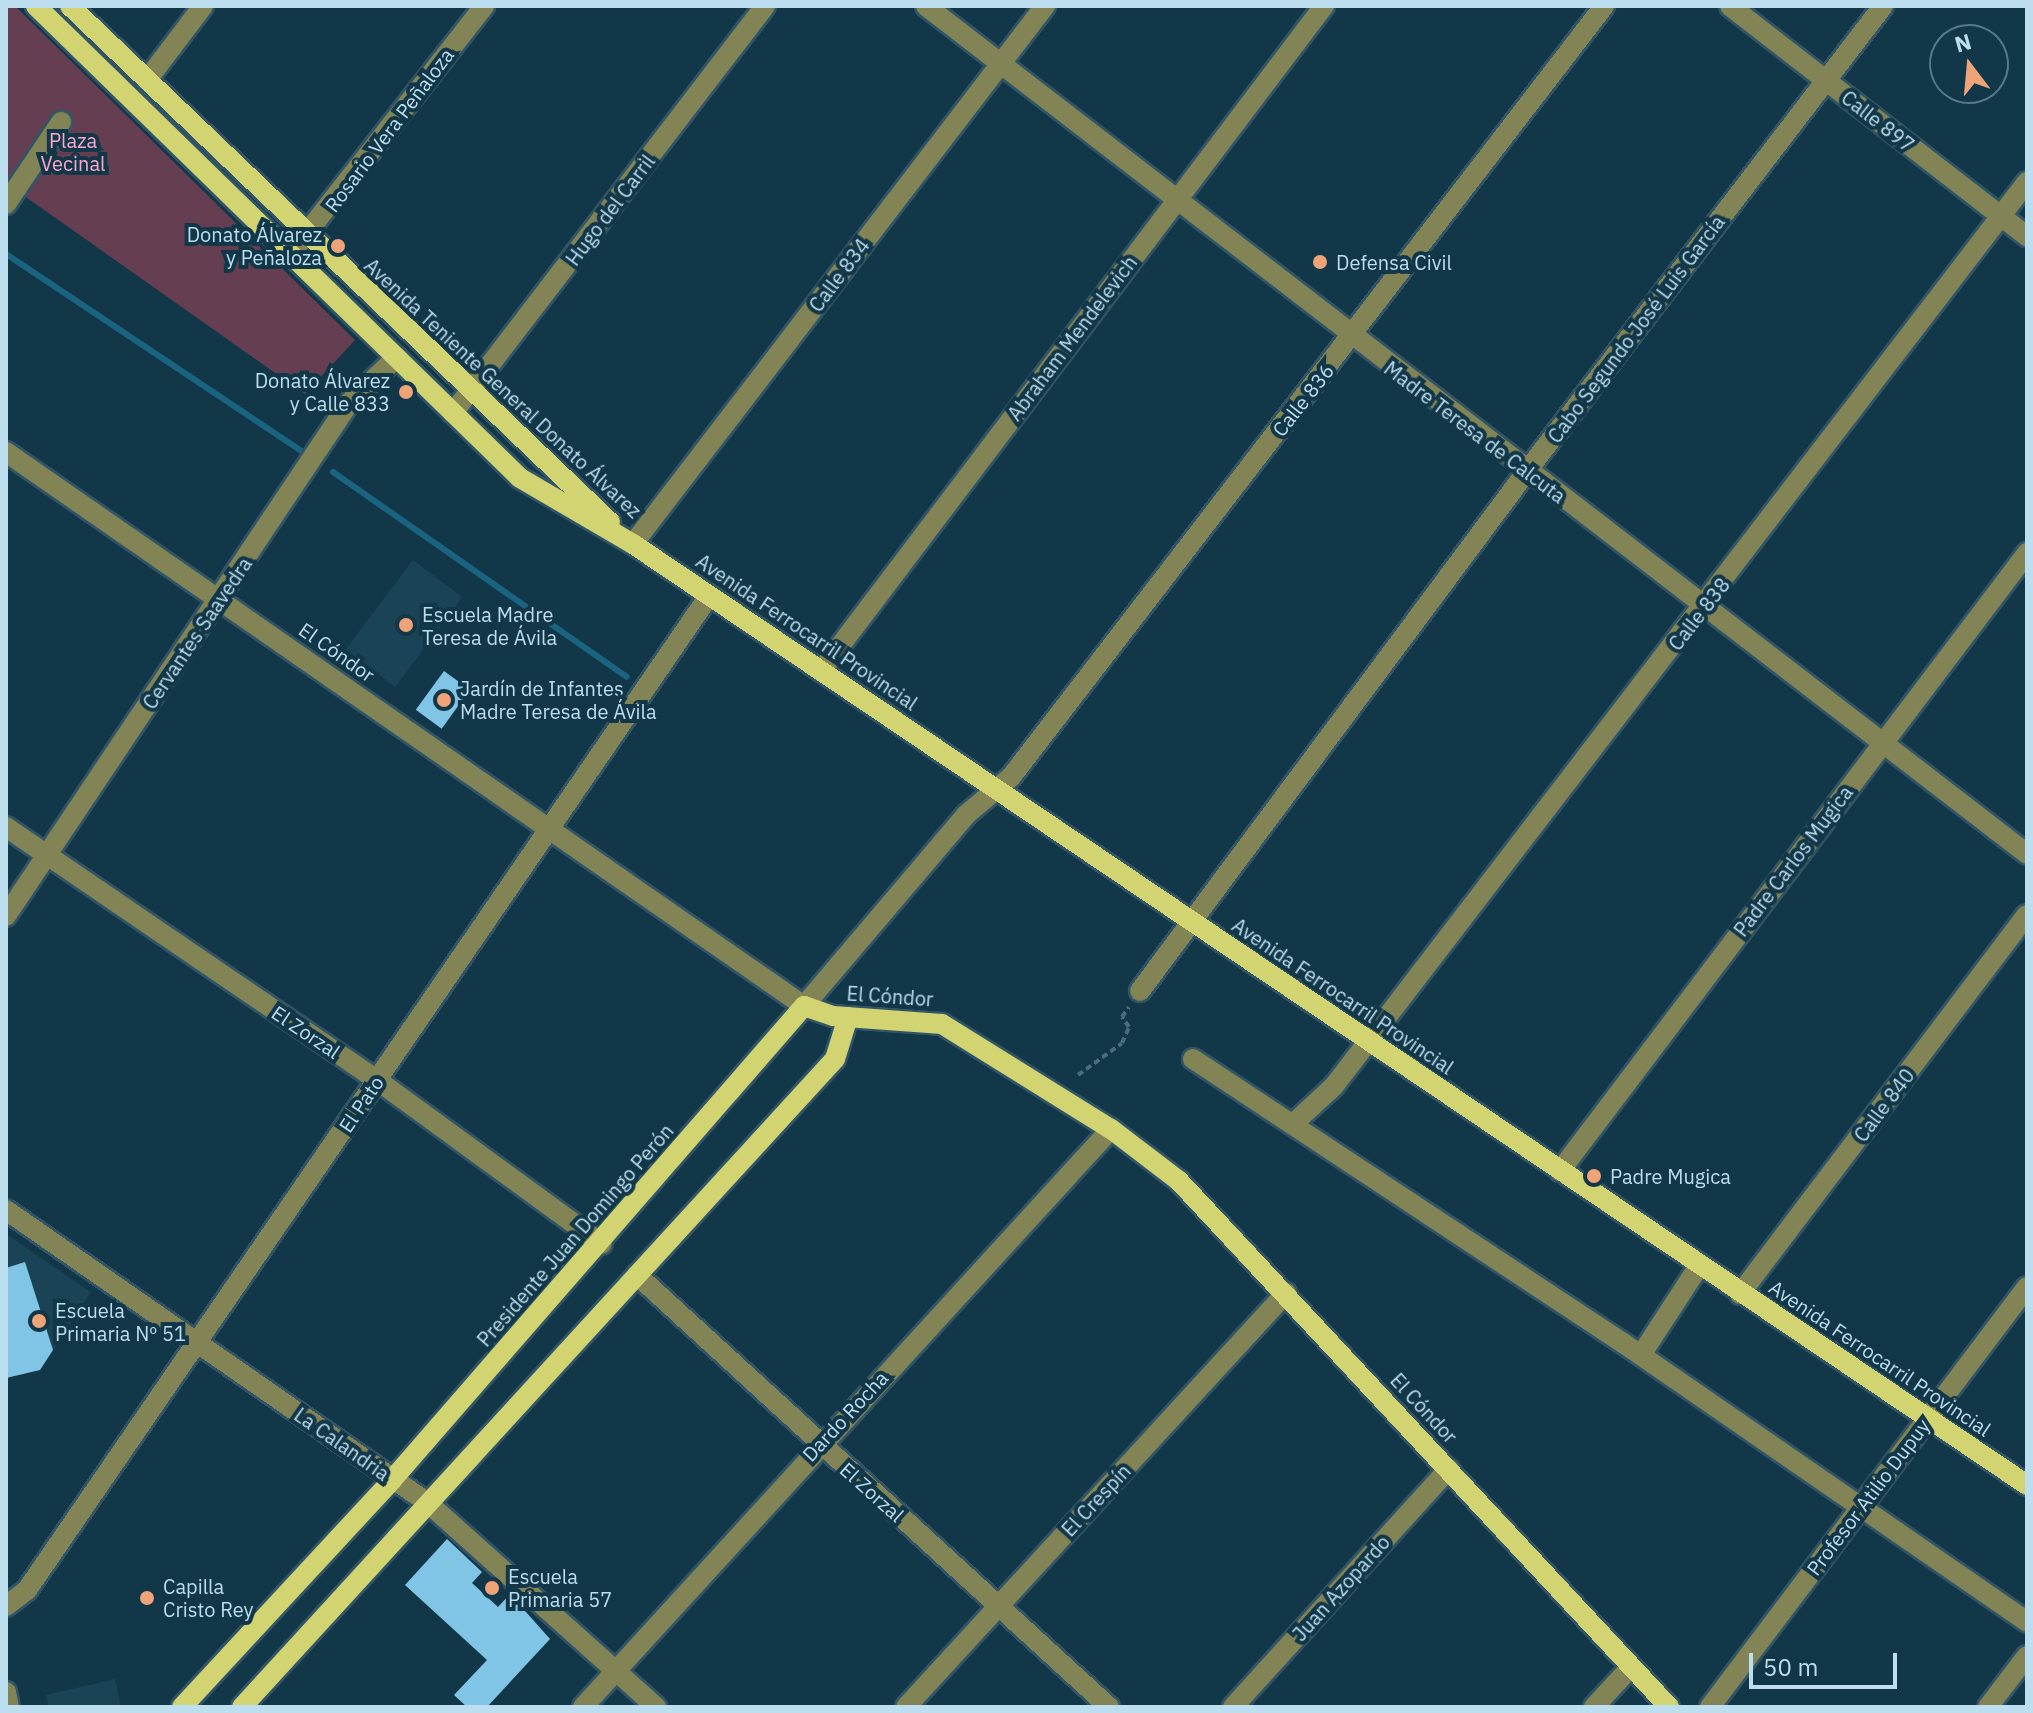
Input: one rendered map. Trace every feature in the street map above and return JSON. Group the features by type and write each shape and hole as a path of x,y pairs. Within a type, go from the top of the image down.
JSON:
{"main road":[{"name":"Avenida Teniente General Donato Álvarez","path":"36,6 533,488 633,544"},
{"name":"Avenida Teniente General Donato Álvarez","path":"70,6 470,393 633,544"},
{"name":"Avenida Ferrocarril Provincial","path":"633,544 2027,1485"},
{"name":"El Cóndor","path":"804,1006 848,1017 942,1024 1111,1129 1217,1216 1669,1707"},
{"name":"Presidente Juan Domingo Perón","path":"182,1707 392,1480 602,1244 804,1006"},
{"path":"242,1707 835,1059 848,1017"}],"street":[{"path":"147,80 203,6"},
{"name":"Rosario Vera Peñaloza","path":"292,252 484,6"},
{"name":"Hugo del Carril","path":"453,413 765,6"},
{"name":"Madre Teresa de Calcuta","path":"926,6 1179,198 1351,338 2027,854"},
{"name":"Calle 834","path":"633,544 1045,6"},
{"name":"Abraham Mendelevich","path":"821,671 1324,6"},
{"name":"Calle 836","path":"996,789 1011,777 1604,6"},
{"name":"Calle 897","path":"1730,6 2027,236"},
{"name":"Cabo Segundo José Luis García","path":"1140,991 1188,920 1883,6"},
{"path":"6,204 61,122"},
{"name":"Calle 838","path":"1294,1123 1334,1086 1706,606 2027,182"},
{"name":"Cervantes Saavedra","path":"6,916 349,403 397,357"},
{"name":"El Cóndor","path":"6,452 804,1006"},
{"name":"Padre Carlos Mugica","path":"1560,1171 2027,553"},
{"name":"El Pato","path":"6,1606 27,1590 709,596"},
{"name":"Presidente Juan Domingo Perón","path":"804,1006 966,815 996,789"},
{"name":"El Zorzal","path":"6,827 377,1080 602,1244"},
{"name":"Calle 840","path":"1740,1294 2027,915"},
{"path":"1193,1059 1641,1355 1859,1509 2027,1622"},
{"name":"Dardo Rocha","path":"583,1707 819,1444 1111,1129"},
{"name":"La Calandria","path":"6,1210 428,1503 656,1707"},
{"path":"1641,1355 1699,1266"},
{"name":"El Zorzal","path":"637,1275 1109,1707"},
{"name":"Profesor Atilio Dupuy","path":"1710,1707 2027,1287"},
{"name":"El Crespín","path":"906,1707 1286,1293"},
{"name":"Juan Azopardo","path":"1233,1707 1449,1469"},
{"path":"1988,1707 2027,1656"},
{"path":"1594,1707 1631,1667"},
{"path":"6,1692 9,1707"}],"path":[{"path":"1078,1075 1122,1043 1129,1027 1122,1017 1140,991"}],"shaded area":[{"name":"Escuela Madre Teresa de Ávila","path":"413,560 463,597 395,687 346,649"},
{"name":"Escuela Primaria Nº 51","path":"6,1234 91,1292 40,1370 6,1378"},
{"path":"115,1679 121,1707 49,1707 46,1695"}],"green space":[{"name":"Plaza Vecinal","path":"6,6 15,6 355,340 305,394 6,183"}],"building":[{"name":"Jardín de Infantes Madre Teresa de Ávila","path":"444,671 470,690 442,729 416,710"},
{"path":"25,1262 53,1350 40,1370 6,1378 6,1268"},
{"path":"447,1539 482,1572 472,1583 498,1607 510,1594 550,1639 487,1707 467,1707 454,1695 487,1660 405,1585"}],"waterway":[{"path":"6,254 306,454"},
{"path":"333,472 627,677"}],"place":[{"name":"Donato Álvarez y Peñaloza","path":"338,246"},
{"name":"Defensa Civil","path":"1320,262"},
{"name":"Donato Álvarez y Calle 833","path":"406,392"},
{"name":"Escuela Madre Teresa de Ávila","path":"406,625"},
{"name":"Jardín de Infantes Madre Teresa de Ávila","path":"444,700"},
{"name":"Padre Mugica","path":"1594,1176"},
{"name":"Escuela Primaria Nº 51","path":"39,1321"},
{"name":"Escuela Primaria 57","path":"492,1588"},
{"name":"Capilla Cristo Rey","path":"147,1598"}]}
